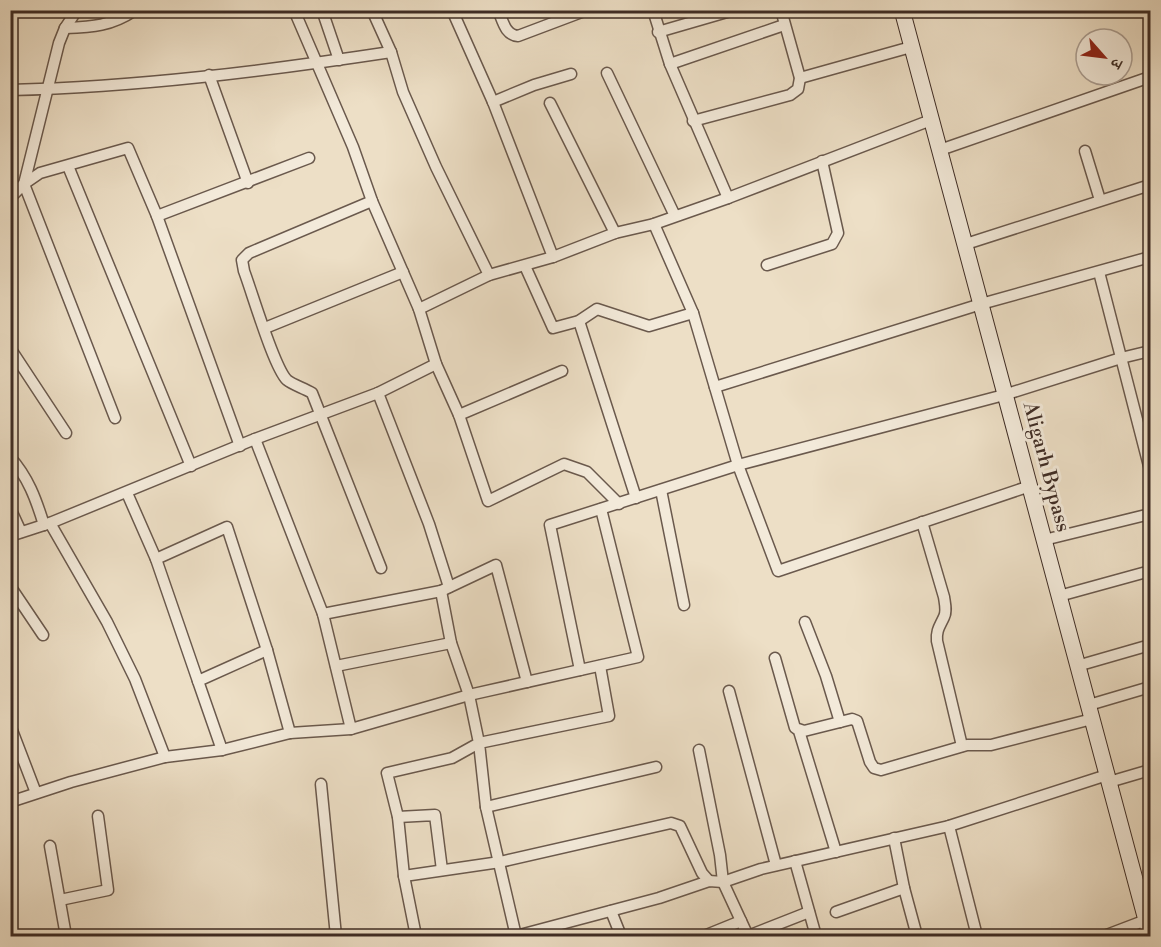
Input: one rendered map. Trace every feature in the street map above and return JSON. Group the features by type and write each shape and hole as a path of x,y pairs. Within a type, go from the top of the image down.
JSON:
{"main road":[{"name":"Aligarh Bypass","path":"906,11 911,47 966,244 1004,395 1150,935"}],"street":[{"path":"77,10 58,44 24,184 115,418"},
{"path":"65,28 93,27 119,21 135,10"},
{"path":"294,10 419,309 436,364 459,415 488,501 564,464 587,472 619,504"},
{"path":"322,10 339,60"},
{"path":"372,10 427,145 489,275"},
{"path":"452,10 494,102 553,257"},
{"path":"498,10 507,30 513,36 523,35 587,10"},
{"path":"652,10 670,64 728,198"},
{"path":"658,32 707,15 734,10"},
{"path":"693,120 790,95 798,89 800,78 781,10"},
{"path":"670,64 784,25"},
{"path":"800,78 911,47"},
{"path":"10,90 48,89 209,75 315,64 391,52"},
{"path":"607,73 675,216"},
{"path":"494,102 571,74"},
{"path":"209,75 248,183"},
{"path":"939,150 1150,77"},
{"path":"550,103 615,233"},
{"path":"419,309 489,275 553,257 615,233 654,224 931,120"},
{"path":"10,198 40,173 128,148 157,216 240,446"},
{"path":"1085,151 1100,200"},
{"path":"157,216 309,158"},
{"path":"767,265 832,244 836,239 838,233 822,161"},
{"path":"68,166 191,466"},
{"path":"966,244 1150,185"},
{"path":"372,201 249,253 243,260 244,271 274,358 288,381 312,393 381,568"},
{"path":"654,224 693,314 738,465 778,571 1030,486"},
{"path":"715,387 981,304 1150,257"},
{"path":"525,266 553,328 579,321 597,309 649,326 693,314"},
{"path":"265,328 403,272"},
{"path":"1099,272 1150,470"},
{"path":"579,321 636,498"},
{"path":"10,348 66,433"},
{"path":"580,670 550,525 738,465 1004,395 1150,351"},
{"path":"10,508 16,534 47,524 378,393 436,364"},
{"path":"459,415 562,371"},
{"path":"378,393 429,524 445,589 451,643 469,695 479,743 486,807 516,936 659,898 709,881 723,882 776,865 949,826 1108,778 1150,770"},
{"path":"255,440 323,614 351,729"},
{"path":"10,457 22,471 47,524 107,622 135,679 165,757"},
{"path":"661,490 684,605"},
{"path":"127,493 156,558 222,750"},
{"path":"10,802 70,782 165,757 222,750 290,733 351,729 469,695 638,657 601,509"},
{"path":"1044,540 1150,514"},
{"path":"922,522 944,597 946,609 936,633 962,746"},
{"path":"156,558 227,527 267,650 290,733"},
{"path":"323,614 445,589 496,565 527,682"},
{"path":"1059,596 1150,571"},
{"path":"10,586 43,635"},
{"path":"805,622 826,676 840,722"},
{"path":"336,666 451,643"},
{"path":"1077,666 1150,645"},
{"path":"198,681 267,650"},
{"path":"775,658 792,720 799,731 836,852"},
{"path":"416,936 404,876 398,818 387,773 452,758 479,743 609,716 600,666"},
{"path":"799,731 852,719 857,721 870,762 874,768 881,770 962,746 991,745 1090,712 1150,687"},
{"path":"729,691 776,865"},
{"path":"10,725 36,794"},
{"path":"699,750 720,855 723,882 748,936 809,912"},
{"path":"486,807 656,767"},
{"path":"321,784 336,936"},
{"path":"398,818 435,815 442,870"},
{"path":"60,900 108,891 98,816"},
{"path":"404,876 500,862 671,823 680,826 702,873 709,881"},
{"path":"949,826 977,936"},
{"path":"894,838 917,936"},
{"path":"50,846 66,936"},
{"path":"795,861 816,936"},
{"path":"836,912 904,888"},
{"path":"611,911 621,936"},
{"path":"1104,936 1146,920"},
{"path":"704,936 741,921"}]}
